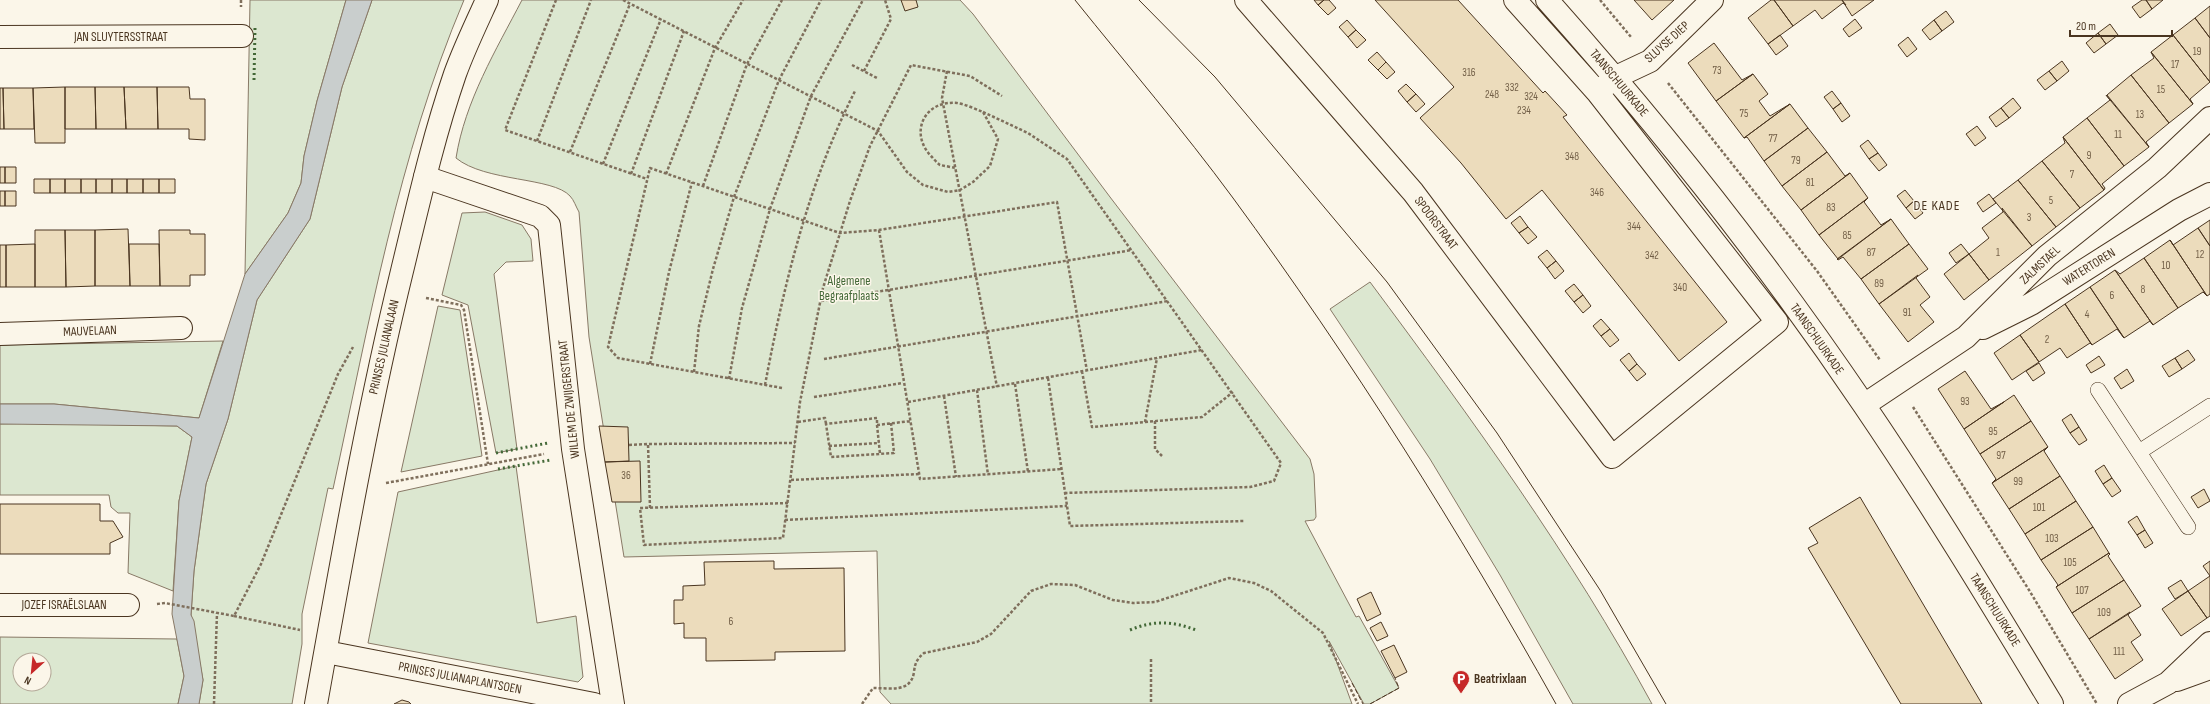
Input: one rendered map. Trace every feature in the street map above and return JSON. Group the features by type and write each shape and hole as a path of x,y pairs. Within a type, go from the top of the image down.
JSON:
{"street":[{"name":"PRINSES JULIANALAAN","path":"316,704 326,652 334,596 397,292 425,177 456,74 487,0"},
{"name":"SPOORSTRAAT","path":"1246,0 1413,192 1612,457"},
{"name":"TAANSCHUURKADE","path":"1516,0 1598,93 1777,322 1612,457"},
{"name":"TAANSCHUURKADE","path":"1547,0 1616,77 1712,196 1792,303 1864,406 2052,704"},
{"name":"SLUYSE DIEP","path":"1598,93 1616,77 1650,61 1712,0"},
{"name":"JAN SLUYTERSSTRAAT","path":"0,37 242,36"},
{"name":"ZALMSTAEL","path":"1864,406 1966,337 2047,256 2157,168 2210,118"},
{"name":"WILLEM DE ZWIJGERSTRAAT","path":"425,177 540,216 549,225 573,449 613,704"},
{"name":"WATERTOREN","path":"1966,337 2031,304 2180,210 2210,194"},
{"name":"MAUVELAAN","path":"0,334 181,328"},
{"name":"JOZEF ISRAËLSLAAN","path":"0,605 128,605"},
{"path":"2168,683 2210,643"},
{"name":"PRINSES JULIANAPLANTSOEN","path":"326,652 594,704"},
{"path":"2130,704 2168,683 2210,668"}],"lane":[{"path":"2098,390 2188,527"},
{"path":"2139,452 2210,406"}],"path":[{"path":"556,0 505,130 647,179"},
{"path":"537,141 591,0"},
{"path":"623,0 878,131 907,172 923,185 948,192 960,190 974,182 990,166 998,139 983,112"},
{"path":"666,174 716,48 743,0"},
{"path":"703,186 747,64 782,0"},
{"path":"694,372 701,319 712,269 734,197 779,80 822,0"},
{"path":"729,379 742,308 770,209 811,96 863,0"},
{"path":"864,71 891,19 885,0"},
{"path":"570,152 630,4"},
{"path":"603,164 661,20"},
{"path":"631,174 684,31"},
{"path":"852,65 877,78"},
{"path":"788,503 640,508 644,545 783,538 785,520 788,503 796,443 798,422 821,301 840,233 855,188 878,131 911,65 970,76 1002,96"},
{"path":"947,71 942,98 943,105 956,168 964,218 977,275 997,387"},
{"path":"765,386 777,322 803,220 844,114 856,91"},
{"path":"956,168 939,164 926,150 920,138 920,125 928,112 943,105 957,103 983,112 1028,133 1067,159 1233,392 1281,463 1274,480 1244,487 1065,493"},
{"path":"782,388 618,358 608,347 650,168 840,233 879,230 964,218 1057,202 1087,371"},
{"path":"650,364 669,272 692,182"},
{"path":"879,230 897,348 908,402 920,479 1062,470"},
{"path":"821,301 1132,250"},
{"path":"397,292 461,305 464,310 488,464"},
{"path":"824,359 897,348 1168,301"},
{"path":"234,616 261,564 338,374 355,344 384,350"},
{"path":"908,402 1202,350"},
{"path":"1145,422 1157,358"},
{"path":"1082,372 1092,427 1202,417 1233,392"},
{"path":"1048,378 1070,526 1244,521"},
{"path":"814,397 903,383"},
{"path":"1015,384 1028,472"},
{"path":"977,390 988,474"},
{"path":"944,396 956,477"},
{"path":"798,422 824,418 831,457 894,453 891,423"},
{"path":"826,424 876,418 880,454"},
{"path":"877,425 911,420"},
{"path":"1155,421 1155,448 1162,456"},
{"path":"629,445 796,443"},
{"path":"829,446 879,443"},
{"path":"648,444 650,508"},
{"path":"356,488 573,449"},
{"path":"791,480 919,474"},
{"path":"785,520 1067,506"},
{"path":"862,704 873,688 901,688 907,686 912,680 914,665 924,653 976,642 991,634 1031,591 1051,584 1075,585 1113,600 1140,603 1155,602 1229,578 1254,582 1271,591 1323,634 1358,704"},
{"path":"165,603 290,628"},
{"path":"214,704 217,613"},
{"path":"1151,659 1151,704"}],"green space":[{"path":"250,0 346,0 317,101 304,156 301,183 288,213 245,274"},
{"path":"372,0 464,0 441,59 421,119 387,241 333,489 328,488 302,614 302,644 292,704 199,704 203,680 191,615 194,571 206,484 228,419 257,300 310,219 342,87"},
{"name":"Algemene Begraafplaats","path":"522,0 960,0 973,14 1110,197 1310,459 1314,474 1316,517 1314,520 1305,521 1356,617 1359,616 1399,688 1370,704 1364,704 1329,641 1352,704 891,704 880,692 877,551 624,557 589,337 579,212 570,196 561,190 549,185 500,176 469,166 456,158 466,116 474,96 492,57"},
{"path":"485,212 522,225 531,239 533,261 506,262 494,274 517,449 496,453 468,305 442,295 462,213"},
{"path":"1370,282 1482,436 1554,541 1588,594 1652,704 1573,704 1500,575 1430,459 1330,309"},
{"path":"438,306 460,310 482,456 401,472"},
{"path":"223,341 199,418 54,404 0,404 0,345"},
{"path":"44,423 177,426 192,437 179,501 173,591 128,573 130,513 118,513 111,507 109,495 0,495 0,424"},
{"path":"516,466 537,623 576,616 583,677 578,682 368,643 398,492"},
{"path":"0,637 177,639 184,676 178,704 0,704"}],"shaded area":[{"path":"346,0 372,0 342,87 310,219 257,300 228,419 206,484 194,571 191,615 194,621 203,680 199,704 178,704 184,676 172,614 179,501 192,437 177,426 0,424 0,404 54,404 199,418 245,274 288,213 301,183 304,156 317,101"}],"building":[{"path":"901,0 916,0 918,7 905,11"},
{"path":"1314,0 1324,0 1318,5"},
{"path":"1324,0 1329,0 1336,8 1328,15 1318,5"},
{"path":"1375,0 1458,0 1543,93 1545,91 1567,115 1563,117 1727,322 1679,361 1542,190 1506,219 1461,163 1420,118 1454,87"},
{"path":"1634,0 1674,0 1652,20"},
{"path":"1771,0 1774,0 1793,26 1768,44 1748,18"},
{"path":"1774,0 1842,0 1846,5 1843,3 1822,19 1815,10 1793,26"},
{"path":"1842,0 1874,0 1852,16"},
{"path":"2142,0 2146,0 2152,9 2140,18 2132,7"},
{"path":"2146,0 2163,0 2152,9"},
{"path":"2210,6 2210,38 2195,18"},
{"path":"1946,11 1954,22 1942,31 1934,20"},
{"path":"2195,18 2210,38 2210,82 2173,35"},
{"path":"1855,19 1862,28 1849,37 1843,29"},
{"path":"1347,20 1356,30 1348,37 1339,27"},
{"path":"1934,20 1942,31 1930,40 1922,30"},
{"path":"2110,24 2118,35 2106,44 2098,33"},
{"path":"1356,30 1366,40 1357,48 1348,37"},
{"path":"2098,33 2106,44 2094,53 2086,43"},
{"path":"1780,35 1788,46 1776,55 1768,44"},
{"path":"2173,35 2210,82 2190,99 2193,104 2151,52"},
{"path":"1908,37 1917,49 1907,57 1898,45"},
{"path":"1714,43 1742,80 1753,74 1716,101 1688,63"},
{"path":"1377,52 1386,62 1378,70 1368,60"},
{"path":"2151,52 2193,104 2169,123 2131,75 2154,58"},
{"path":"2062,61 2069,71 2057,81 2049,71"},
{"path":"1386,62 1395,72 1387,79 1378,70"},
{"path":"2049,71 2057,81 2045,90 2037,80"},
{"path":"1753,74 1768,94 1759,101 1770,116 1790,104 1744,138 1716,101"},
{"path":"2131,75 2169,123 2146,142 2149,147 2107,95"},
{"path":"1406,84 1416,94 1407,102 1398,91"},
{"path":"65,87 95,87 96,129 65,129"},
{"path":"65,87 65,143 35,143 33,88"},
{"path":"95,87 124,87 126,129 96,129"},
{"path":"124,87 157,87 158,129 126,129"},
{"path":"157,87 189,87 190,99 205,99 205,140 189,139 189,129 158,129"},
{"path":"0,88 3,88 4,129 0,129"},
{"path":"3,88 33,88 34,129 4,129"},
{"path":"1832,91 1841,103 1833,109 1824,97"},
{"path":"1416,94 1425,104 1416,112 1407,102"},
{"path":"2106,95 2149,147 2124,166 2087,118 2110,100"},
{"path":"2013,98 2021,108 2009,118 2001,108"},
{"path":"1841,103 1850,116 1842,122 1833,109"},
{"path":"1790,104 1808,128 1764,161 1747,137 1744,138"},
{"path":"2001,108 2009,118 1996,127 1989,117"},
{"path":"2087,118 2124,166 2102,184 2105,188 2104,190 2063,137"},
{"path":"1977,126 1986,138 1975,146 1966,134"},
{"path":"1808,128 1827,152 1782,186 1764,161"},
{"path":"2063,137 2104,190 2080,208 2042,161 2065,143"},
{"path":"1868,140 1878,153 1869,159 1860,146"},
{"path":"1827,152 1845,176 1850,173 1801,210 1782,186"},
{"path":"1878,153 1887,165 1879,171 1869,159"},
{"path":"2042,161 2080,208 2056,227 2018,180"},
{"path":"0,167 5,167 5,183 0,183"},
{"path":"5,167 16,167 16,183 5,183"},
{"path":"1850,173 1868,198 1819,235 1801,210"},
{"path":"34,179 50,179 50,193 34,193"},
{"path":"50,179 65,179 65,193 50,193"},
{"path":"65,179 81,179 81,193 65,193"},
{"path":"81,179 96,179 96,193 81,193"},
{"path":"96,179 112,179 112,193 96,193"},
{"path":"112,179 127,179 127,193 112,193"},
{"path":"127,179 143,179 143,193 127,193"},
{"path":"143,179 159,179 159,193 143,193"},
{"path":"159,179 175,179 175,193 159,193"},
{"path":"2018,180 2056,227 2032,246 1993,199"},
{"path":"1905,190 1914,201 1906,208 1897,196"},
{"path":"0,191 5,191 5,206 0,206"},
{"path":"5,191 16,191 16,206 5,206"},
{"path":"1989,194 1996,203 1983,212 1977,203"},
{"path":"1868,198 1864,202 1881,225 1891,219 1838,259 1819,235"},
{"path":"1914,201 1923,213 1915,219 1906,208"},
{"path":"2002,208 2032,246 1989,280 1969,254 1989,238 1982,228 2003,212"},
{"path":"1520,216 1528,227 1519,233 1511,223"},
{"path":"1891,219 1909,244 1861,279 1843,257 1838,260 1837,259"},
{"path":"2210,220 2210,246 2198,228"},
{"path":"1528,227 1537,237 1528,244 1519,233"},
{"path":"2198,228 2210,246 2210,294 2207,296 2173,245"},
{"path":"128,229 130,286 95,286 95,230"},
{"path":"35,230 65,230 66,287 35,287"},
{"path":"65,230 95,230 95,286 66,287"},
{"path":"159,230 190,230 190,234 205,234 205,275 190,275 190,286 160,286"},
{"path":"2170,240 2207,296 2203,292 2178,308 2144,258"},
{"path":"35,244 35,287 6,287 6,245"},
{"path":"129,244 159,244 160,286 130,286"},
{"path":"1909,244 1928,269 1879,304 1861,279"},
{"path":"1961,244 1969,254 1956,263 1949,253"},
{"path":"0,245 6,245 6,287 0,287"},
{"path":"1547,250 1556,261 1547,268 1538,257"},
{"path":"1969,254 1989,280 1964,300 1944,274"},
{"path":"2144,258 2178,308 2153,325 2115,270 2120,274"},
{"path":"1556,261 1564,271 1555,279 1547,268"},
{"path":"2115,270 2153,325 2150,321 2124,338 2090,287"},
{"path":"1918,275 1916,278 1930,297 1920,305 1934,322 1908,342 1879,304"},
{"path":"1574,284 1583,295 1574,302 1565,291"},
{"path":"2090,287 2124,338 2117,329 2092,345 2065,304"},
{"path":"1583,295 1591,306 1583,313 1574,302"},
{"path":"2065,304 2092,345 2090,343 2067,358 2060,348 2039,362 2020,335"},
{"path":"1601,319 1610,329 1601,336 1593,326"},
{"path":"1610,329 1619,340 1610,347 1601,336"},
{"path":"2020,335 2039,362 2012,380 1994,353"},
{"path":"2188,350 2195,360 2182,369 2175,358"},
{"path":"1629,353 1637,364 1629,371 1620,360"},
{"path":"2099,356 2105,365 2091,373 2086,365"},
{"path":"2175,358 2182,369 2169,377 2162,366"},
{"path":"2039,363 2045,373 2033,381 2026,371"},
{"path":"1637,364 1646,374 1637,381 1629,371"},
{"path":"2127,369 2134,381 2121,389 2114,378"},
{"path":"1965,371 1991,409 2004,402 1964,429 1938,389"},
{"path":"2014,395 2031,421 1980,454 1964,429"},
{"path":"2071,414 2079,427 2070,433 2062,420"},
{"path":"2031,421 2048,447 1992,483 1996,479 1980,454"},
{"path":"599,426 628,427 629,461 605,462"},
{"path":"2079,427 2087,440 2079,445 2070,433"},
{"path":"2048,447 2044,451 2060,476 2009,509 1992,483"},
{"path":"640,461 641,502 612,502 605,462"},
{"path":"2104,465 2112,478 2103,484 2095,471"},
{"path":"2060,476 2076,501 2025,534 2009,509"},
{"path":"2112,478 2121,491 2112,497 2103,484"},
{"path":"2204,489 2210,501 2198,508 2191,497"},
{"path":"1860,497 1982,704 1901,704 1808,548 1818,543 1809,528"},
{"path":"2076,501 2093,527 2041,560 2025,534"},
{"path":"0,504 100,504 100,521 113,521 123,537 110,543 110,554 0,554"},
{"path":"2137,516 2145,530 2137,535 2128,522"},
{"path":"2093,527 2109,553 2056,587 2058,585 2041,560"},
{"path":"2145,530 2153,543 2145,548 2137,535"},
{"path":"2109,553 2110,554 2108,556 2124,580 2072,613 2056,587"},
{"path":"774,561 774,569 844,568 845,651 775,652 775,660 706,661 706,638 684,638 684,623 674,624 674,600 683,600 683,586 705,585 704,562"},
{"path":"2210,561 2210,576 2203,566"},
{"path":"2210,576 2210,616 2207,618 2188,591"},
{"path":"2124,580 2141,606 2089,639 2072,613"},
{"path":"2181,580 2188,591 2175,599 2168,588"},
{"path":"2188,591 2207,618 2181,636 2162,609"},
{"path":"1371,592 1381,614 1367,621 1357,599"},
{"path":"2130,612 2128,615 2141,635 2131,642 2143,660 2115,679 2089,639"},
{"path":"1381,622 1388,636 1377,641 1370,628"},
{"path":"1394,645 1407,672 1395,678 1381,651"},
{"path":"402,700 409,702 411,704 394,704"}],"tram line":[{"path":"1075,0 1214,173 1320,321 1362,383 1442,510 1556,704"},
{"path":"1139,0 1215,77 1387,282 1497,433 1600,590 1666,704"}],"hedge":[{"path":"254,80 255,28"},
{"path":"496,453 548,443"},
{"path":"498,469 551,460"},
{"path":"1130,630 1155,623 1171,623 1196,630"}],"fence":[{"path":"1370,704 1399,688 1395,678"},
{"path":"1352,683 1363,704"}],"place":[{"name":"Beatrixlaan","path":"1461,694"}],"district":[{"name":"DE KADE","path":"1937,205"}]}
